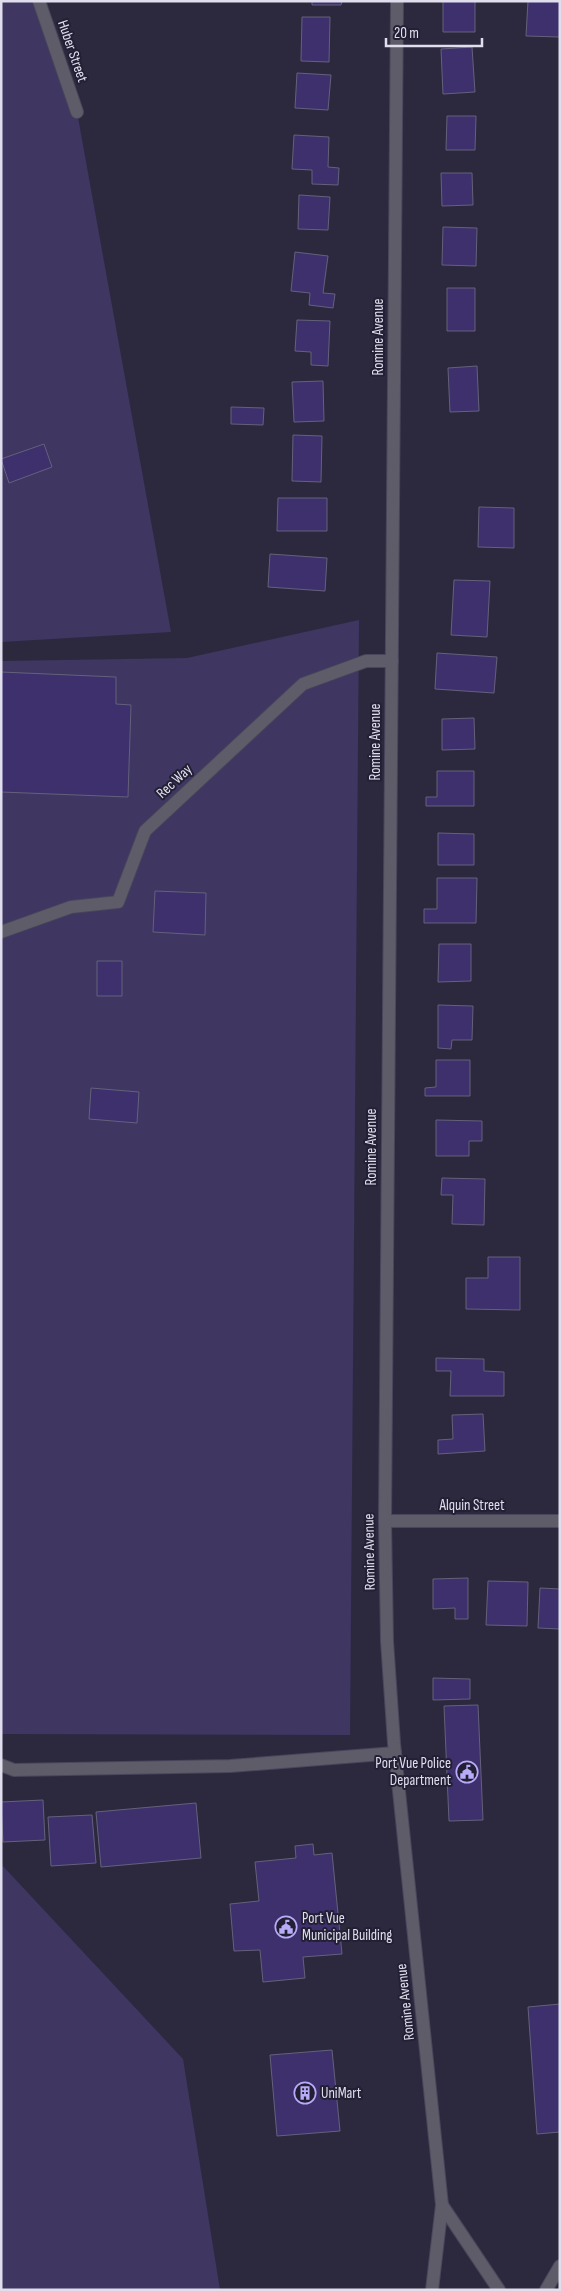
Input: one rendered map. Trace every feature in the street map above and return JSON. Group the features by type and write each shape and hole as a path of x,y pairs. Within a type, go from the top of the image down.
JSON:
{"street":[{"name":"Huber Street","path":"39,1 77,112"},
{"name":"Romine Avenue","path":"397,1 384,1522 387,1641 395,1753 442,2205 432,2290"},
{"name":"Rec Way","path":"1,932 71,908 118,902 145,831 303,684 366,661 392,661"},
{"name":"Alquin Street","path":"384,1522 560,1521"},
{"path":"1,1765 14,1770 230,1766 395,1753"},
{"path":"442,2205 498,2290"},
{"path":"546,2290 560,2266"}],"shaded area":[{"path":"1,1 42,1 77,112 171,632 1,642"},
{"path":"359,620 350,1735 1,1734 1,661 187,658"},
{"path":"1,1864 183,2059 220,2290 1,2290"}],"building":[{"path":"312,1 342,1 341,5 312,5"},
{"path":"443,1 475,1 475,32 443,32"},
{"path":"528,1 560,1 560,37 526,36"},
{"path":"302,17 330,17 329,62 301,61"},
{"path":"472,47 475,92 443,94 441,49"},
{"path":"297,73 331,75 328,110 295,108"},
{"path":"447,116 476,116 475,150 446,150"},
{"path":"294,135 329,137 328,167 339,168 338,185 312,184 312,170 292,169"},
{"path":"441,173 472,173 473,205 442,206"},
{"path":"299,195 330,197 328,230 298,229"},
{"path":"443,227 477,228 476,266 442,265"},
{"path":"295,252 328,256 323,293 335,294 333,308 309,305 310,293 291,291"},
{"path":"447,288 475,288 475,331 447,331"},
{"path":"297,320 330,321 328,366 311,365 311,352 295,351"},
{"path":"477,366 479,411 450,412 448,368"},
{"path":"323,381 324,421 294,422 292,382"},
{"path":"231,407 264,408 263,425 231,424"},
{"path":"293,435 322,436 321,482 292,481"},
{"path":"44,444 52,467 9,483 1,459"},
{"path":"278,498 327,498 327,531 277,531"},
{"path":"479,507 514,508 514,548 478,547"},
{"path":"270,554 327,558 325,591 268,587"},
{"path":"454,580 490,581 487,637 451,635"},
{"path":"437,653 497,657 494,693 435,689"},
{"path":"1,672 116,677 116,704 131,705 128,797 1,792"},
{"path":"474,718 475,749 442,750 442,719"},
{"path":"437,771 474,771 474,806 426,806 426,797 437,797"},
{"path":"438,833 474,834 474,865 438,865"},
{"path":"437,878 477,878 476,923 424,923 424,909 437,909"},
{"path":"155,891 206,893 205,935 153,932"},
{"path":"439,944 471,944 471,981 438,982"},
{"path":"97,961 122,961 122,996 97,996"},
{"path":"438,1005 473,1006 472,1040 452,1040 451,1049 438,1048"},
{"path":"436,1060 470,1060 470,1096 425,1096 425,1088 436,1087"},
{"path":"91,1088 139,1092 137,1123 89,1119"},
{"path":"436,1120 482,1121 482,1141 469,1141 469,1156 436,1156"},
{"path":"442,1178 485,1179 484,1225 452,1224 453,1195 441,1195"},
{"path":"488,1257 520,1257 520,1310 466,1309 466,1278 488,1278"},
{"path":"436,1358 484,1359 484,1371 504,1372 504,1396 450,1396 451,1371 436,1371"},
{"path":"483,1414 485,1451 438,1454 438,1440 453,1439 452,1415"},
{"path":"468,1578 468,1619 455,1619 455,1608 433,1609 433,1579"},
{"path":"488,1581 528,1582 527,1626 486,1625"},
{"path":"540,1588 560,1589 560,1629 538,1628"},
{"path":"433,1678 470,1679 470,1699 433,1700"},
{"path":"478,1705 483,1820 449,1821 444,1706"},
{"path":"43,1800 45,1840 3,1842 1,1802"},
{"path":"196,1803 201,1858 101,1867 96,1812"},
{"path":"92,1815 96,1863 51,1866 48,1817"},
{"name":"Port Vue Municipal Building","path":"313,1844 314,1855 332,1853 342,1954 303,1957 305,1978 263,1982 260,1950 234,1951 230,1904 259,1901 255,1862 296,1858 295,1846"},
{"path":"560,2004 560,2132 537,2134 528,2007"},
{"name":"UniMart","path":"332,2050 340,2131 277,2136 270,2055"}],"place":[{"name":"Port Vue Police Department","path":"467,1772"},
{"name":"Port Vue Municipal Building","path":"286,1927"},
{"name":"UniMart","path":"305,2093"}]}
